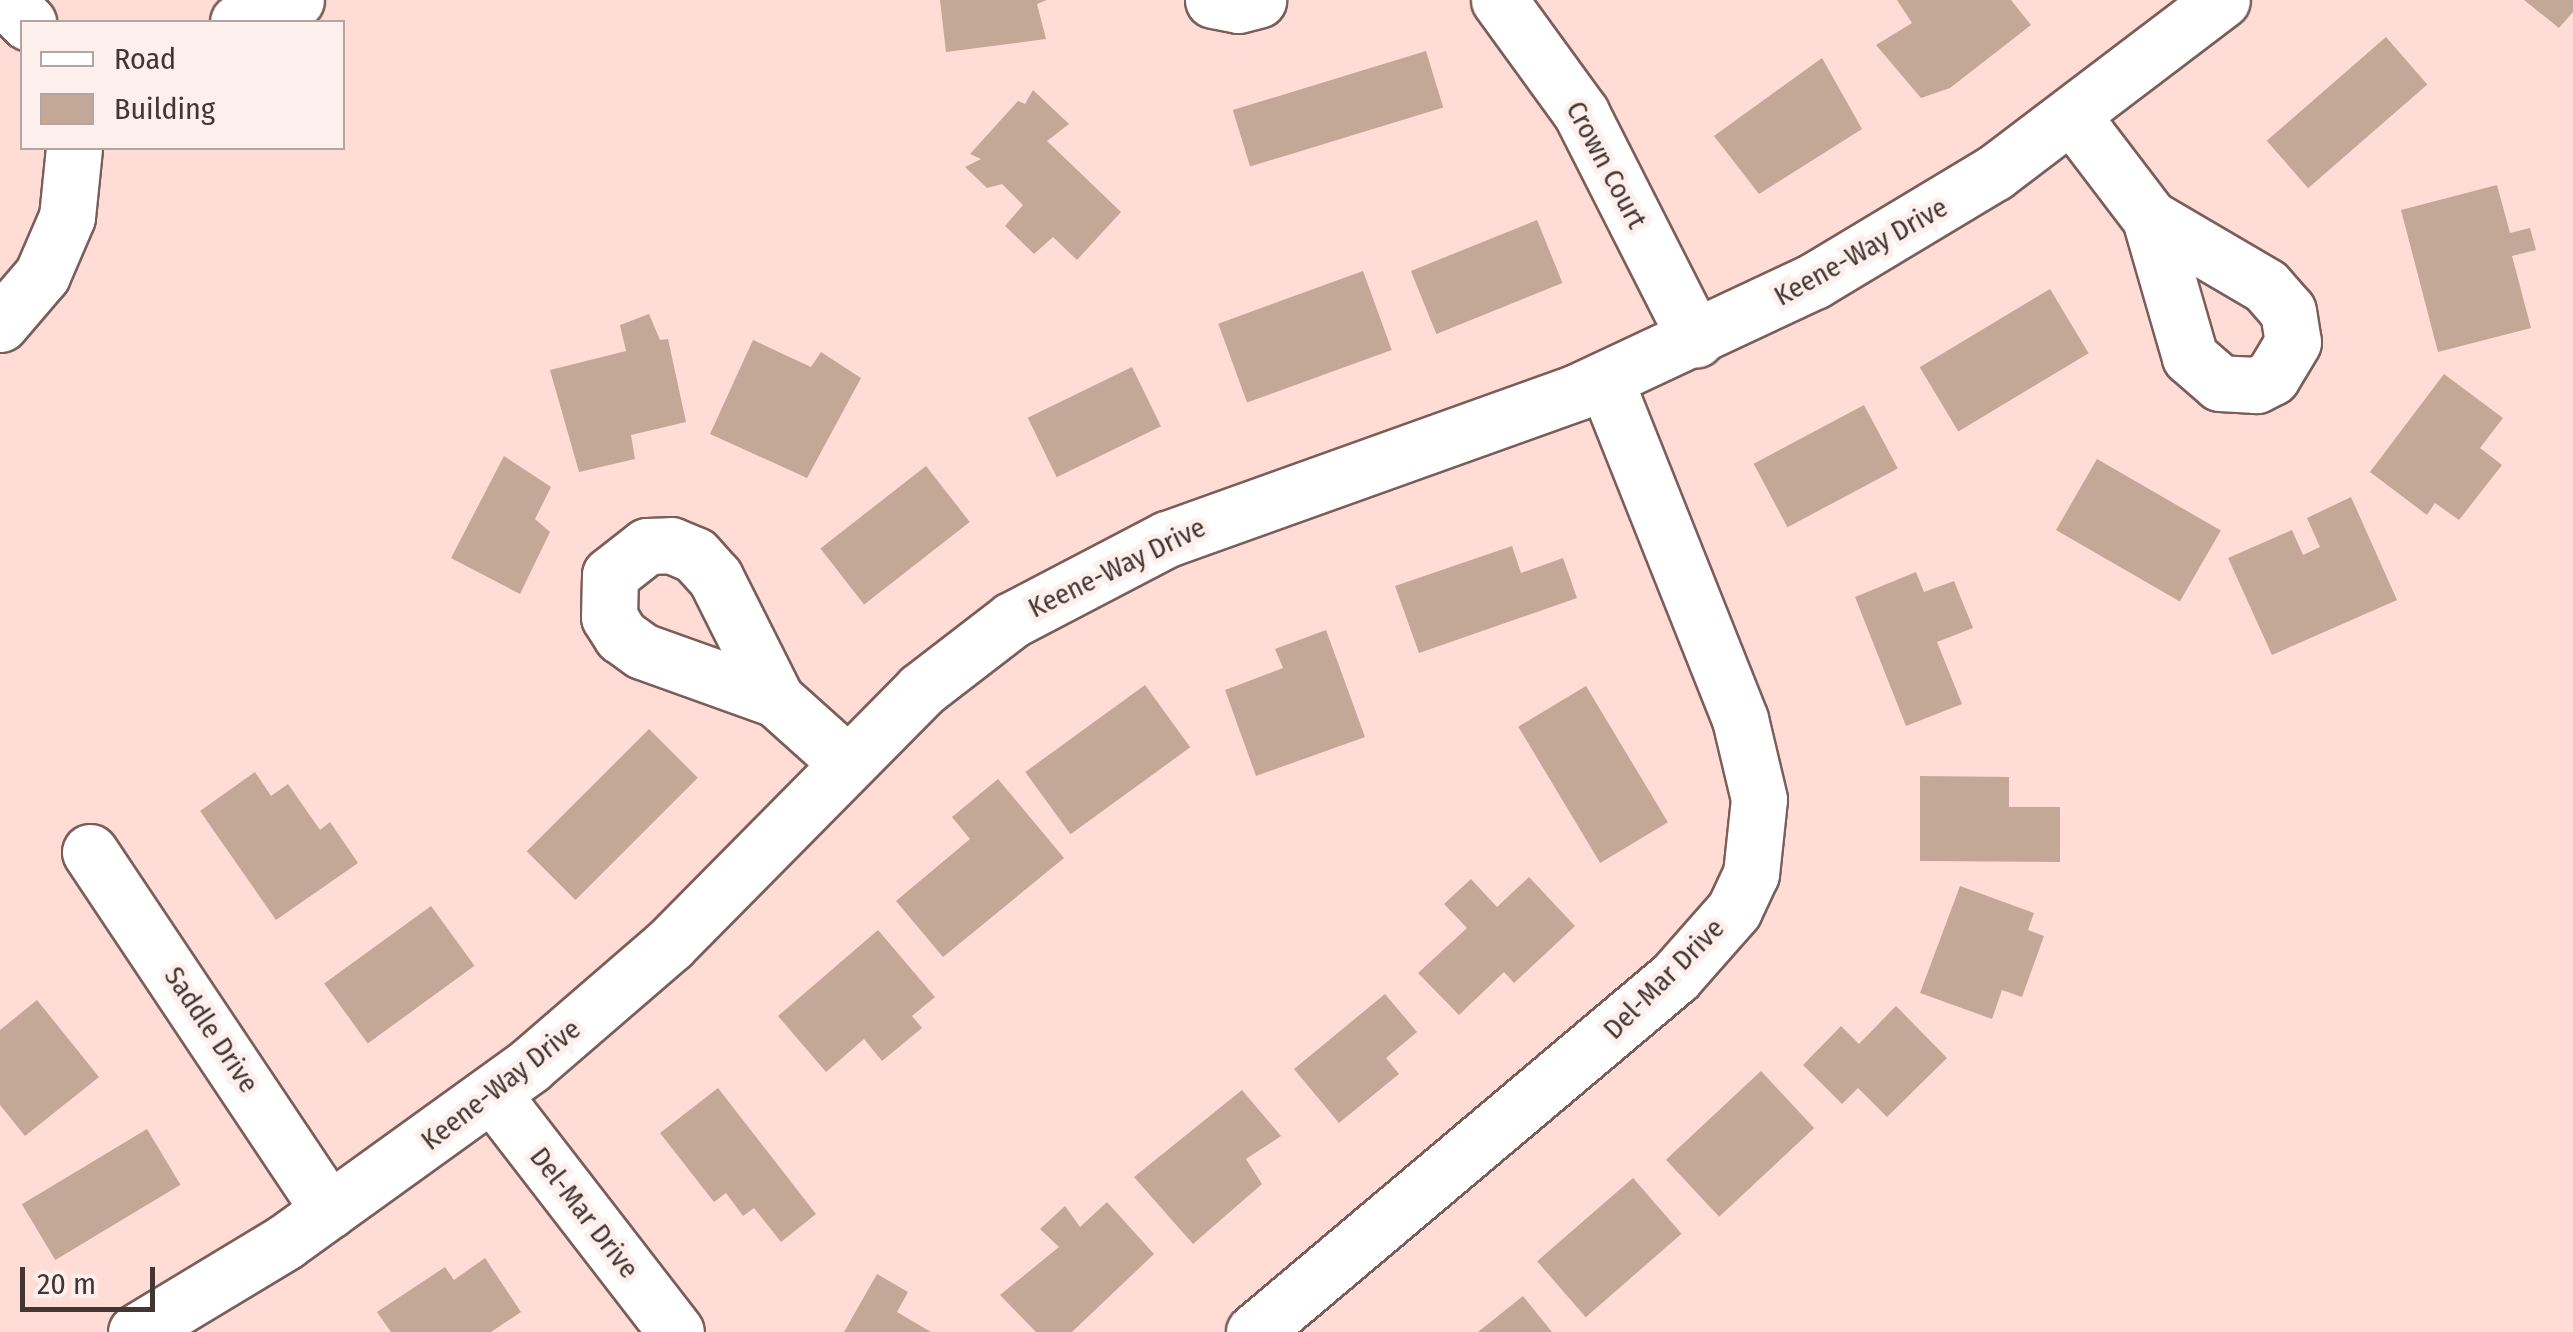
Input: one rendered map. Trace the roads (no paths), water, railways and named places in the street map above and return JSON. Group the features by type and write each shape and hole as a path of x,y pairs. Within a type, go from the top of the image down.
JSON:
{"street":[{"path":"4,0 26,20"},
{"path":"243,20 296,0"},
{"path":"1213,0 1238,6 1258,0"},
{"name":"Crown Court","path":"1499,0 1581,113 1696,340"},
{"name":"Keene-Way Drive","path":"136,1332 329,1211 493,1095 670,944 845,761 966,654 1114,563 1221,518 1605,380 1696,340 1935,212 2073,117 2222,0"},
{"path":"2073,117 2150,218"},
{"path":"0,324 42,274 67,217 74,150"},
{"name":"Del-Mar Drive","path":"1254,1332 1675,977 1734,910 1751,874 1758,798 1740,720 1605,380"},
{"path":"776,698 845,761"},
{"name":"Saddle Drive","path":"90,852 329,1211"},
{"name":"Del-Mar Drive","path":"493,1095 676,1332"}]}
